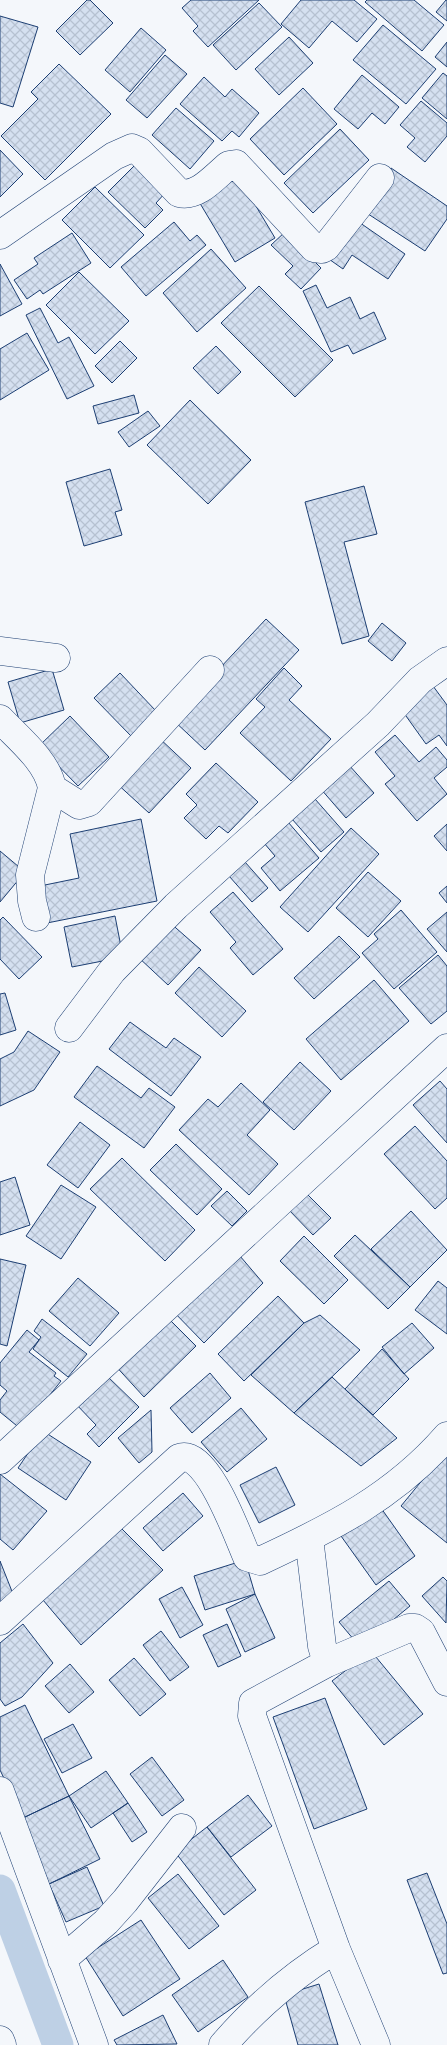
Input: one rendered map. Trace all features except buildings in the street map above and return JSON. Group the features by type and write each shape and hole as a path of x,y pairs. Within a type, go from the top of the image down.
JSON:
{"street":[{"path":"0,235 114,156 132,148 139,151 179,193 185,195 193,194 229,164 236,164 314,248 322,250 380,178"},
{"path":"0,651 56,658"},
{"path":"69,1028 112,971 176,906 378,724 420,680 447,661"},
{"path":"52,788 79,805 89,802 210,670"},
{"path":"0,719 43,765 50,778 52,788 30,875 32,901 36,917"},
{"path":"0,1460 447,1048"},
{"path":"0,1621 175,1462 184,1456 193,1459 212,1480 248,1557 250,1560 260,1561 309,1538 387,1493 427,1460 447,1436"},
{"path":"309,1538 322,1646 327,1663"},
{"path":"376,2045 336,1949 257,1734 251,1710 253,1703 327,1663 409,1628 415,1628 421,1632 447,1682"},
{"path":"0,1791 94,2045"},
{"path":"62,1960 106,1922 125,1901 182,1828"},
{"path":"223,2045 242,2022 275,1992 308,1966 336,1949"},
{"path":"0,2040 2,2045"}],"waterway":[{"path":"0,1890 58,2045"}]}
